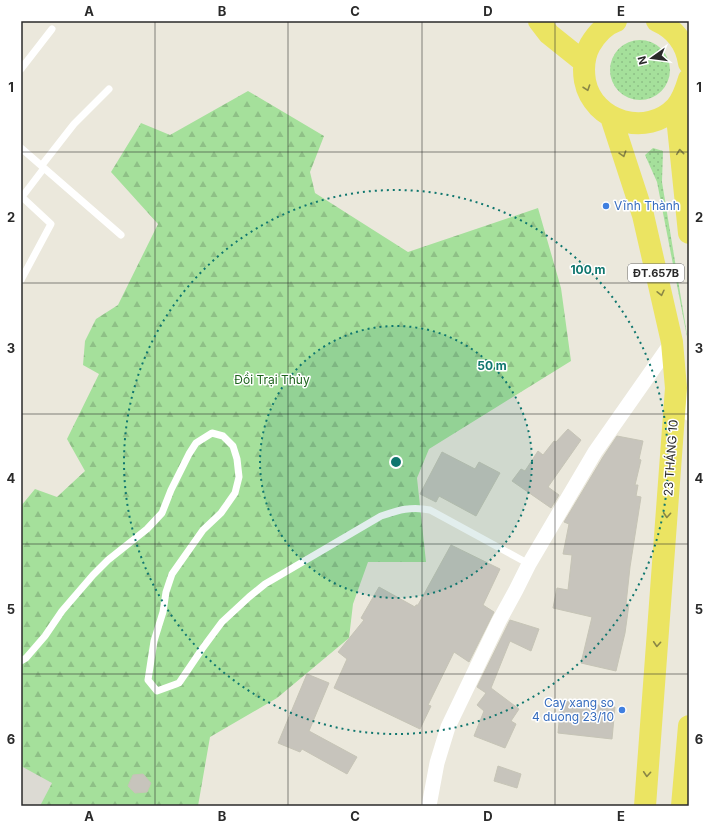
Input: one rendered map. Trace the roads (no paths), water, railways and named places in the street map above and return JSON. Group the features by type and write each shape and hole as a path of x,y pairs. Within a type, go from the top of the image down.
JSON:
{"main road":[{"path":"539,21 549,34 584,62"},
{"path":"657,21 668,27 680,28 689,63"},
{"path":"606,24 594,38 587,50 584,62 584,75 586,88 592,99 600,109 611,117 623,122 635,124 658,119 676,107 682,98 689,79"},
{"path":"676,107 689,233"},
{"name":"23 THÁNG 10","path":"611,117 644,215 672,342 676,388 645,806"},
{"path":"676,388 689,410"},
{"path":"682,806 689,726"}],"street":[{"path":"429,806 437,762 448,726 499,621 529,564 595,452 672,342"}],"lane":[{"path":"21,69 52,29"},
{"path":"21,280 51,224 22,197 74,124 109,89"},
{"path":"21,148 121,235"},
{"path":"21,661 26,658 45,636 62,611 93,575 108,560 147,529 162,513 171,490 189,454 196,443 212,433 222,436 233,446 237,459 239,477 235,493 221,512 204,530 172,574 154,642 148,680 157,691 179,683 222,622 265,584 381,516 401,509 420,508 430,510 529,564"}],"place":[{"name":"Vĩnh Thành","path":"606,206"},
{"name":"Cay xang so 4 duong 23/10","path":"622,710"}],"park label":[{"name":"Đồi Trại Thủy","path":"272,380"}]}
